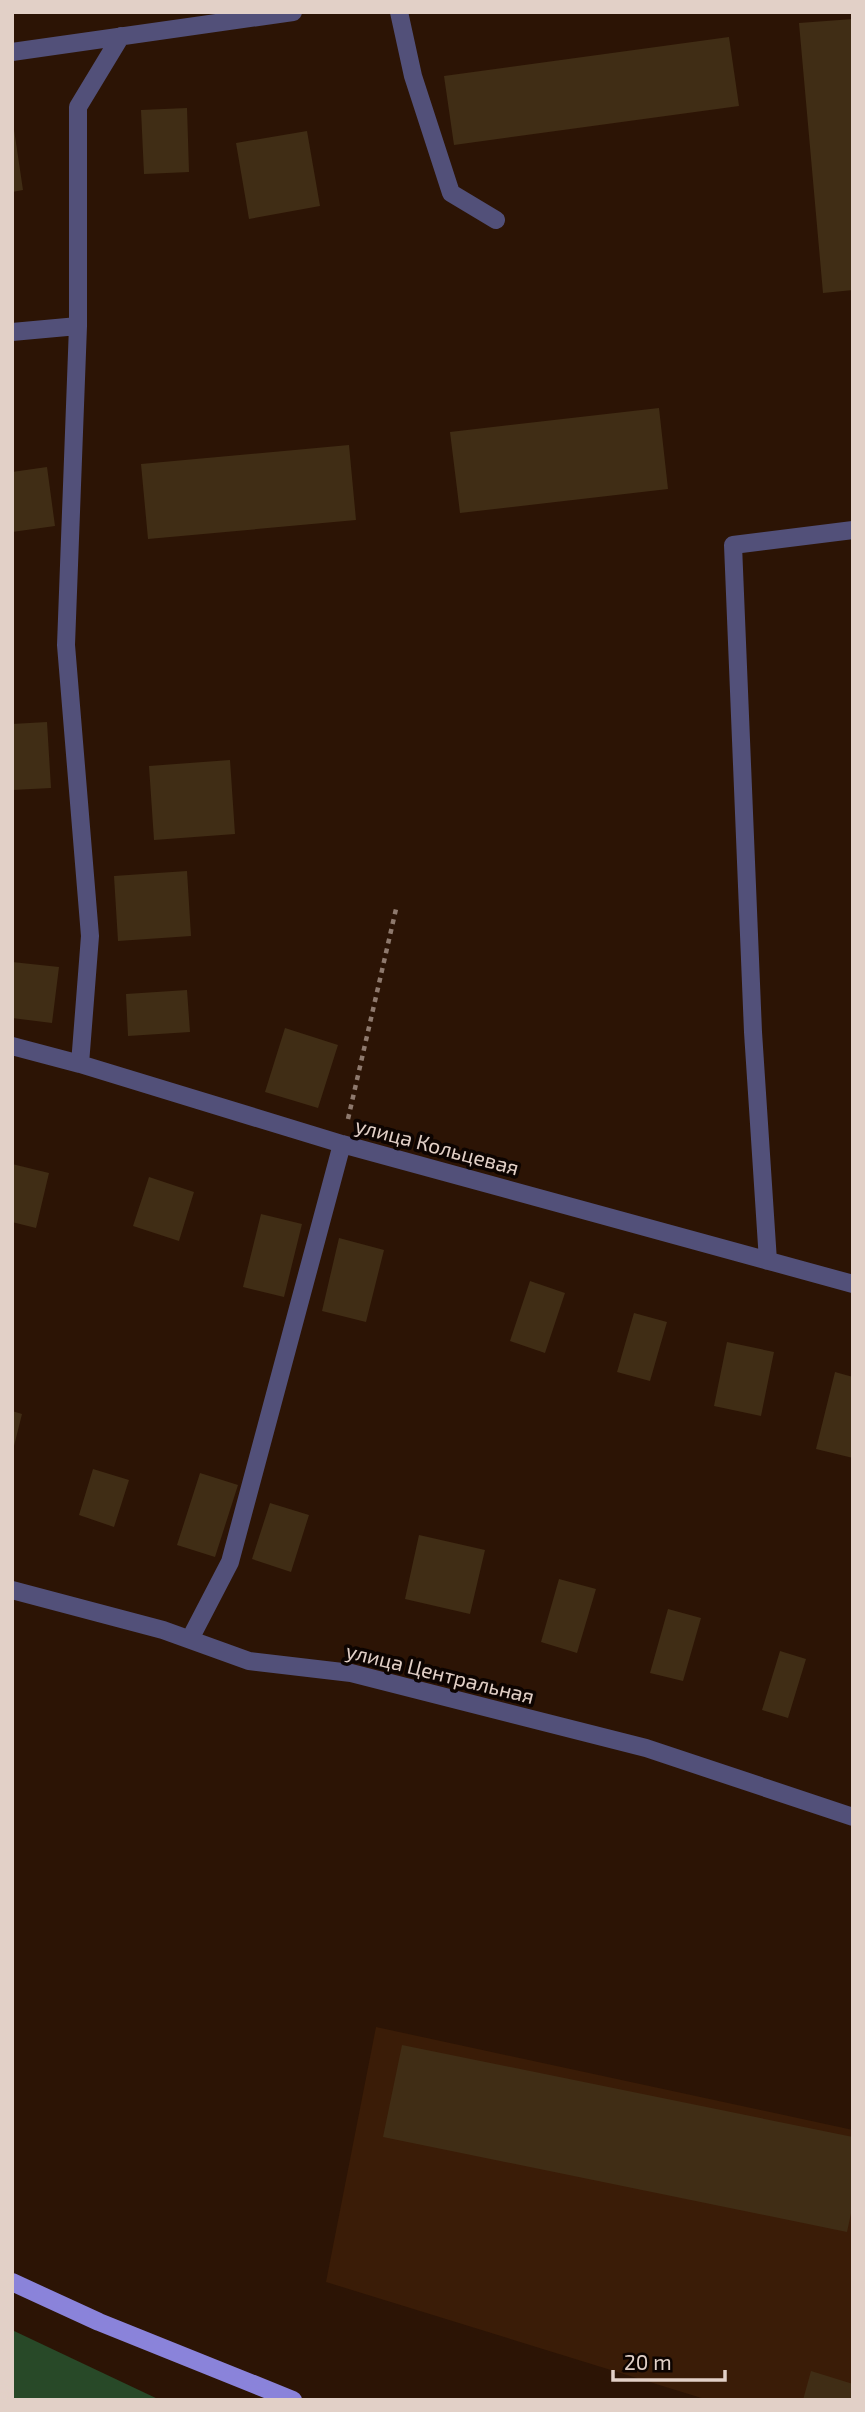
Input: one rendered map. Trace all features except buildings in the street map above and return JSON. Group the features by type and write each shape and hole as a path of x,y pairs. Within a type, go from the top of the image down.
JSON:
{"main road":[{"path":"12,2282 99,2322 293,2400"}],"street":[{"path":"12,52 293,12"},
{"path":"399,12 413,76 451,193 496,220"},
{"path":"80,1064 90,936 66,645 78,326 78,107 121,36"},
{"path":"12,332 78,326"},
{"path":"768,1261 753,1032 733,545 853,530"},
{"name":"улица Кольцевая","path":"12,1046 80,1064 342,1144 853,1284"},
{"path":"190,1639 230,1562 342,1144"},
{"name":"улица Центральная","path":"12,1590 163,1630 249,1661 352,1673 646,1748 853,1817"}],"path":[{"path":"342,1144 396,909"}],"shaded area":[{"path":"376,2027 853,2130 853,2400 708,2400 326,2282"}],"green space":[{"path":"12,2330 160,2400 12,2400"}]}
